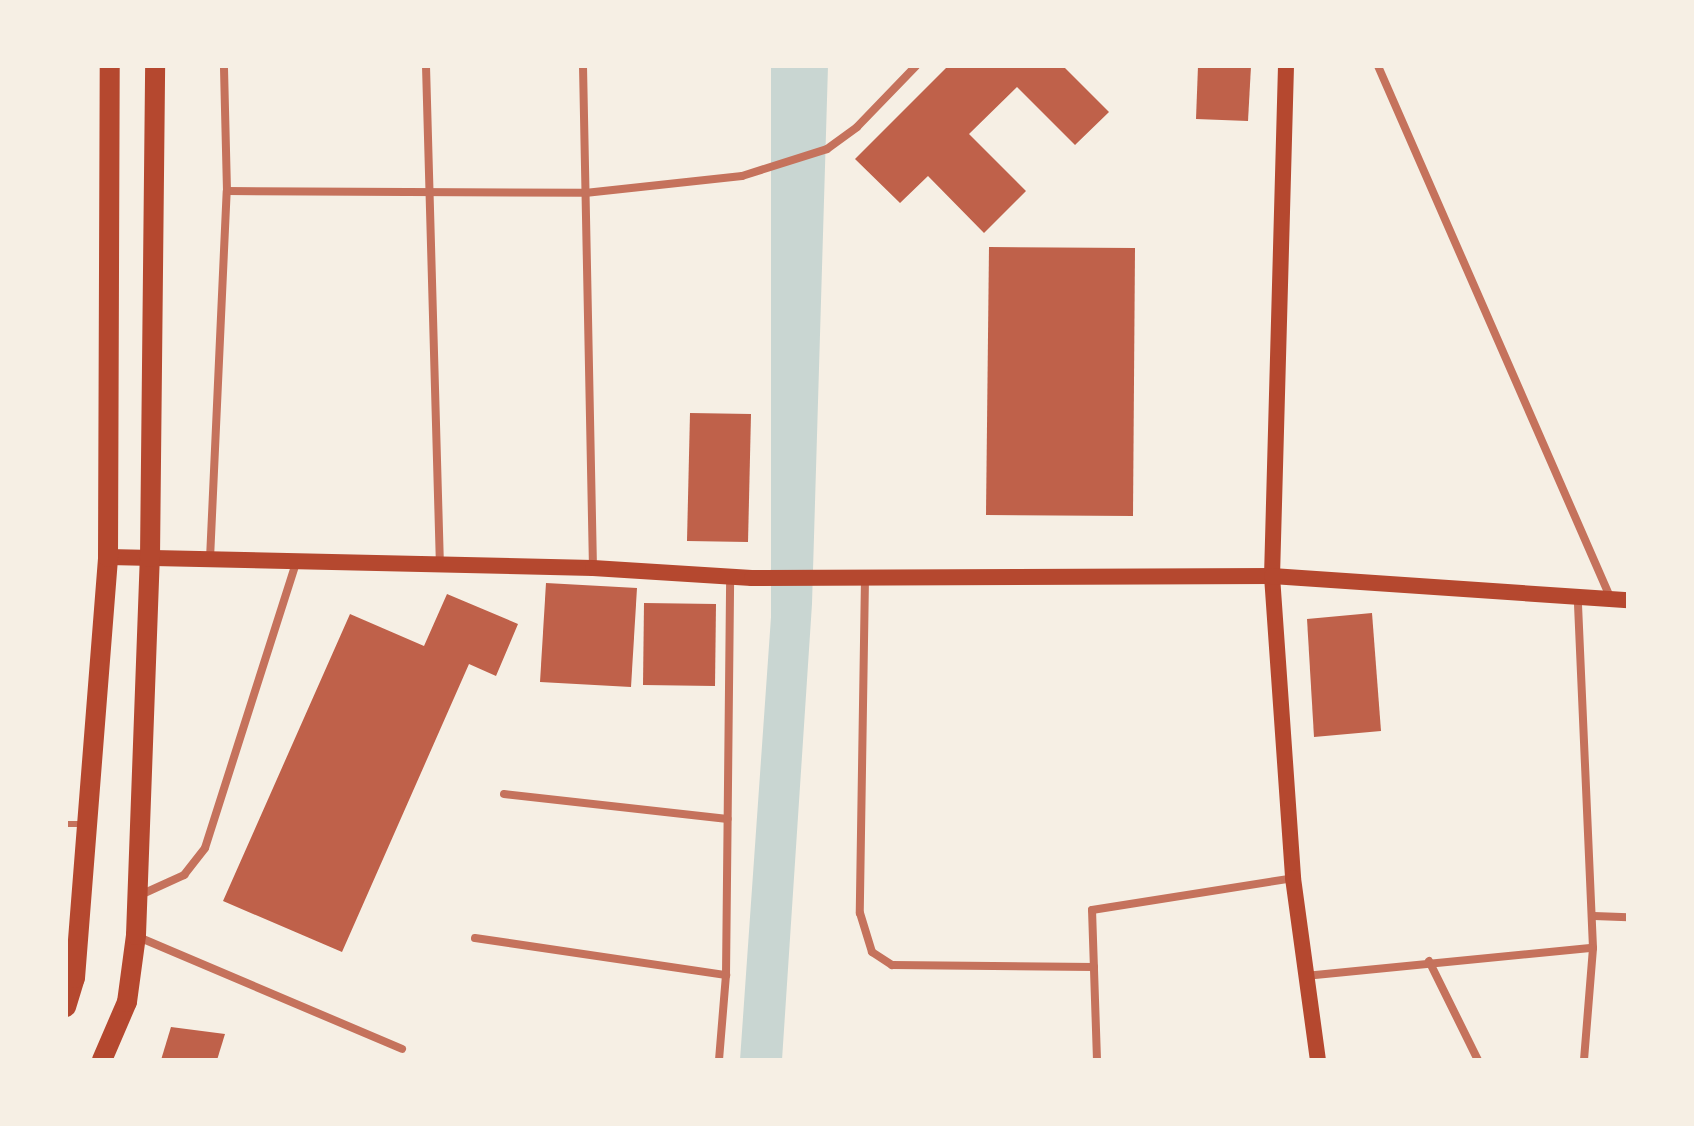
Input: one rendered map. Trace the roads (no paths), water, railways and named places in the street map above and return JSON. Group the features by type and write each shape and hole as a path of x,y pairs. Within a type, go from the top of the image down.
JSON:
{"main road":[{"path":"66,1007 75,978 108,557 110,66"},
{"path":"102,1060 127,1002 136,935 134,897 150,557 155,66"},
{"path":"1286,66 1272,576 1293,878 1304,977 1318,1060"},
{"path":"108,557 440,567 593,568 752,578 1272,576 1620,600"}],"street":[{"path":"210,559 227,191 224,66"},
{"path":"426,66 440,567"},
{"path":"583,66 593,568"},
{"path":"227,191 585,193 742,176 827,149 857,127 916,66"},
{"path":"1378,66 1620,600"},
{"path":"134,897 184,875 205,848 296,562"},
{"path":"719,1060 726,975 730,576"},
{"path":"866,577 860,913 872,952 892,965 1094,967"},
{"path":"1578,598 1594,916 1584,1060"},
{"path":"504,794 728,819"},
{"path":"1097,1060 1092,910 1293,878"},
{"path":"1594,916 1628,917"},
{"path":"136,935 402,1049"},
{"path":"475,938 726,975"},
{"path":"1304,977 1429,961 1593,948"},
{"path":"1429,961 1478,1060"}],"lane":[{"path":"66,824 88,824"}]}
